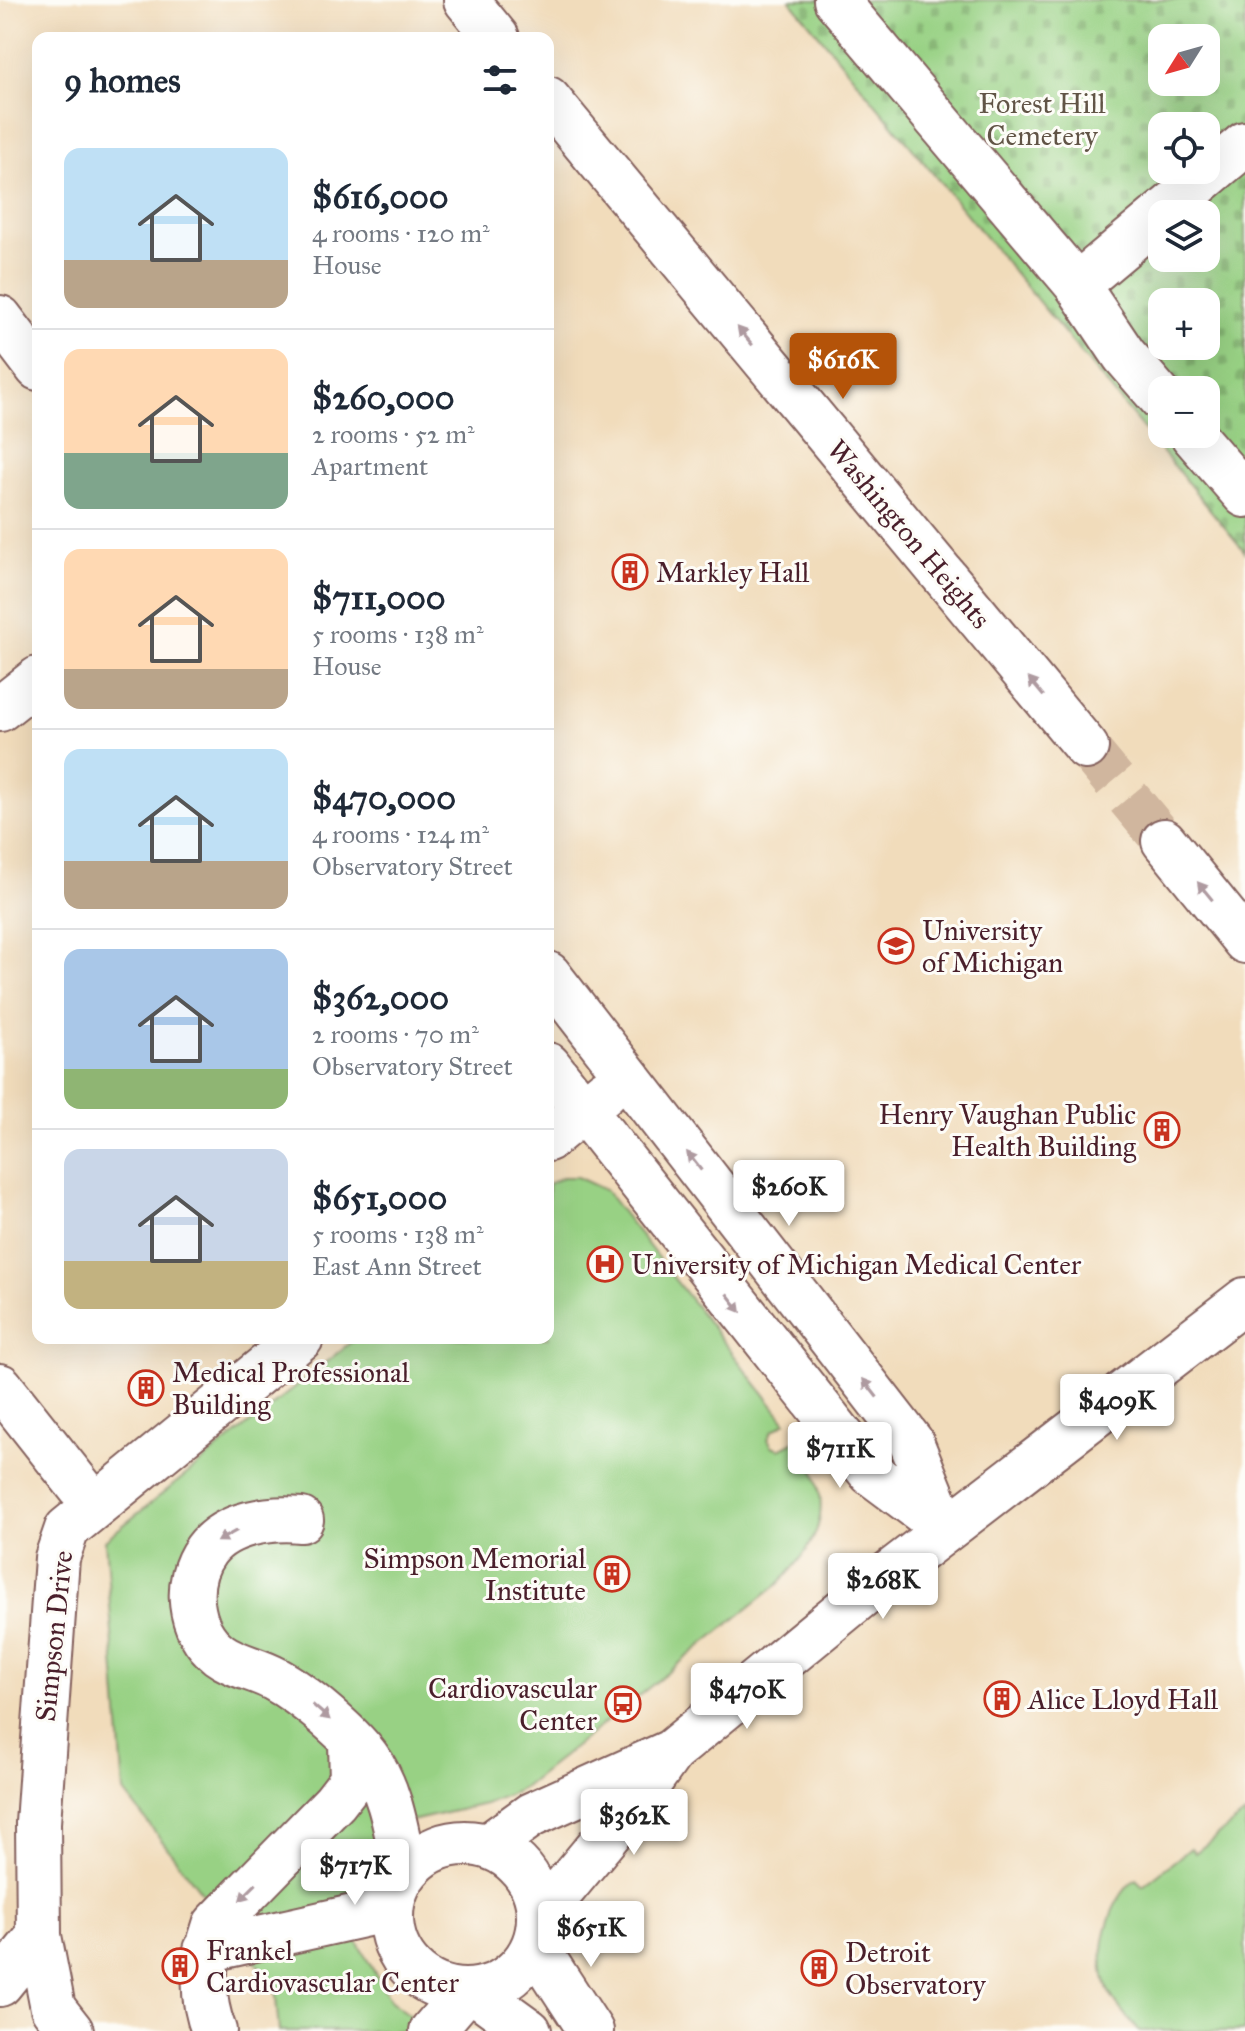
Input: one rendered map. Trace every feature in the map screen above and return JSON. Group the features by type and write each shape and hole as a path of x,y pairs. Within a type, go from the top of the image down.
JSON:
{"street":[{"path":"466,0 492,32"},
{"path":"836,0 1077,285 1124,355 1148,383"},
{"name":"Washington Heights","path":"554,106 1086,747"},
{"path":"1077,285 1239,161"},
{"path":"0,318 32,360"},
{"path":"1204,448 1245,495"},
{"path":"0,709 32,684"},
{"path":"1164,841 1245,941"},
{"path":"554,982 911,1442 946,1529"},
{"path":"554,1073 871,1473 946,1529"},
{"path":"554,1134 627,1075"},
{"path":"432,2031 470,1991 499,1983 521,1967 537,1932 671,1752 779,1659 1245,1300"},
{"name":"Simpson Drive","path":"71,2031 53,2008 39,1936 38,1823 57,1558 67,1529 294,1344"},
{"path":"0,1386 95,1506"},
{"path":"301,1520 274,1517 254,1522 225,1535 207,1548 193,1574 191,1604 200,1633 220,1654 274,1678 308,1701 367,1756 386,1794 397,1891 399,1951 412,1969 433,1984 470,1991 529,2031"},
{"path":"214,2031 204,1989 206,1950 215,1925 335,1802 352,1780 351,1743"},
{"path":"488,1846 531,1815 671,1752"},
{"path":"206,1950 397,1891 436,1848 462,1842 488,1846 510,1857 528,1876 538,1899 537,1932 591,2031"},
{"path":"0,1984 39,1936"}],"green space":[{"name":"Forest Hill Cemetery","path":"790,0 1245,0 1245,552 1159,448 1220,448 1220,376 1148,376 1148,434"},
{"name":"University of Michigan Medical Center","path":"562,1177 577,1177 605,1190 786,1422 772,1431 768,1439 772,1446 780,1449 799,1439 810,1462 821,1500 815,1534 806,1551 776,1586 522,1789 485,1804 407,1822 373,1852 348,1926 391,2001 426,2027 422,2031 279,2031 275,1987 124,1792 105,1540 349,1344 554,1344 554,1181"},
{"path":"1245,1814 1245,2031 1139,2031 1114,2001 1104,1977 1103,1946 1111,1915 1126,1888 1136,1879 1143,1886 1191,1848 1195,1853"}],"tunnel":[{"path":"1086,747 1164,841"}],"place":[{"name":"Markley Hall","path":"630,572"},
{"name":"University of Michigan","path":"896,946"},
{"name":"Henry Vaughan Public Health Building","path":"1162,1130"},
{"name":"University of Michigan Medical Center","path":"605,1264"},
{"name":"Medical Professional Building","path":"146,1388"},
{"name":"Simpson Memorial Institute","path":"612,1574"},
{"name":"Alice Lloyd Hall","path":"1002,1699"},
{"name":"Cardiovascular Center","path":"623,1704"},
{"name":"Frankel Cardiovascular Center","path":"180,1966"},
{"name":"Detroit Observatory","path":"819,1968"}]}
